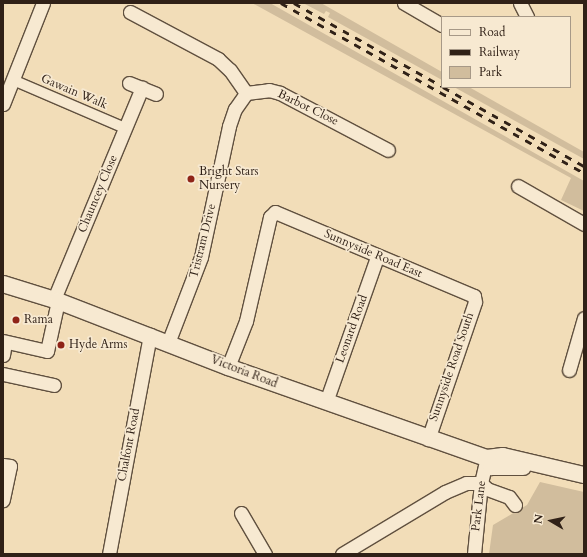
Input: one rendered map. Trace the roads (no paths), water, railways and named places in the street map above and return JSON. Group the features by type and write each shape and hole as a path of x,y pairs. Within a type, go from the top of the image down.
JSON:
{"street":[{"path":"3,104 43,3"},
{"path":"404,3 441,24"},
{"path":"520,3 526,16"},
{"path":"130,12 218,59 230,70 246,93"},
{"name":"Gawain Walk","path":"13,80 125,128"},
{"path":"129,83 156,94"},
{"name":"Chauncey Close","path":"4,346 47,350 56,300 142,88"},
{"name":"Barbot Close","path":"246,93 269,90 280,93 388,150"},
{"name":"Tristram Drive","path":"168,342 201,257 229,126 235,109 246,93"},
{"path":"518,186 584,224"},
{"name":"Sunnyside Road East","path":"228,367 246,321 272,213 474,296"},
{"name":"Leonard Road","path":"326,402 378,257"},
{"name":"Victoria Road","path":"3,284 56,300 168,342 228,367 428,439 487,458 503,456 539,466 584,475"},
{"name":"Sunnyside Road South","path":"428,439 475,302 474,296"},
{"path":"569,370 584,318"},
{"name":"Chalfont Road","path":"108,554 150,335"},
{"path":"3,374 54,384"},
{"name":"Park Lane","path":"474,554 481,482 487,458"},
{"path":"3,465 10,466 3,500"},
{"path":"342,554 456,486 481,482 487,489 508,496 515,505"},
{"path":"241,513 265,554"}],"railway":[{"path":"281,3 584,173"},
{"path":"294,3 441,85"},
{"path":"445,88 584,166"}],"place":[{"name":"Bright Stars Nursery","path":"191,179"},
{"name":"Rama","path":"16,320"},
{"name":"Hyde Arms","path":"61,345"}]}
